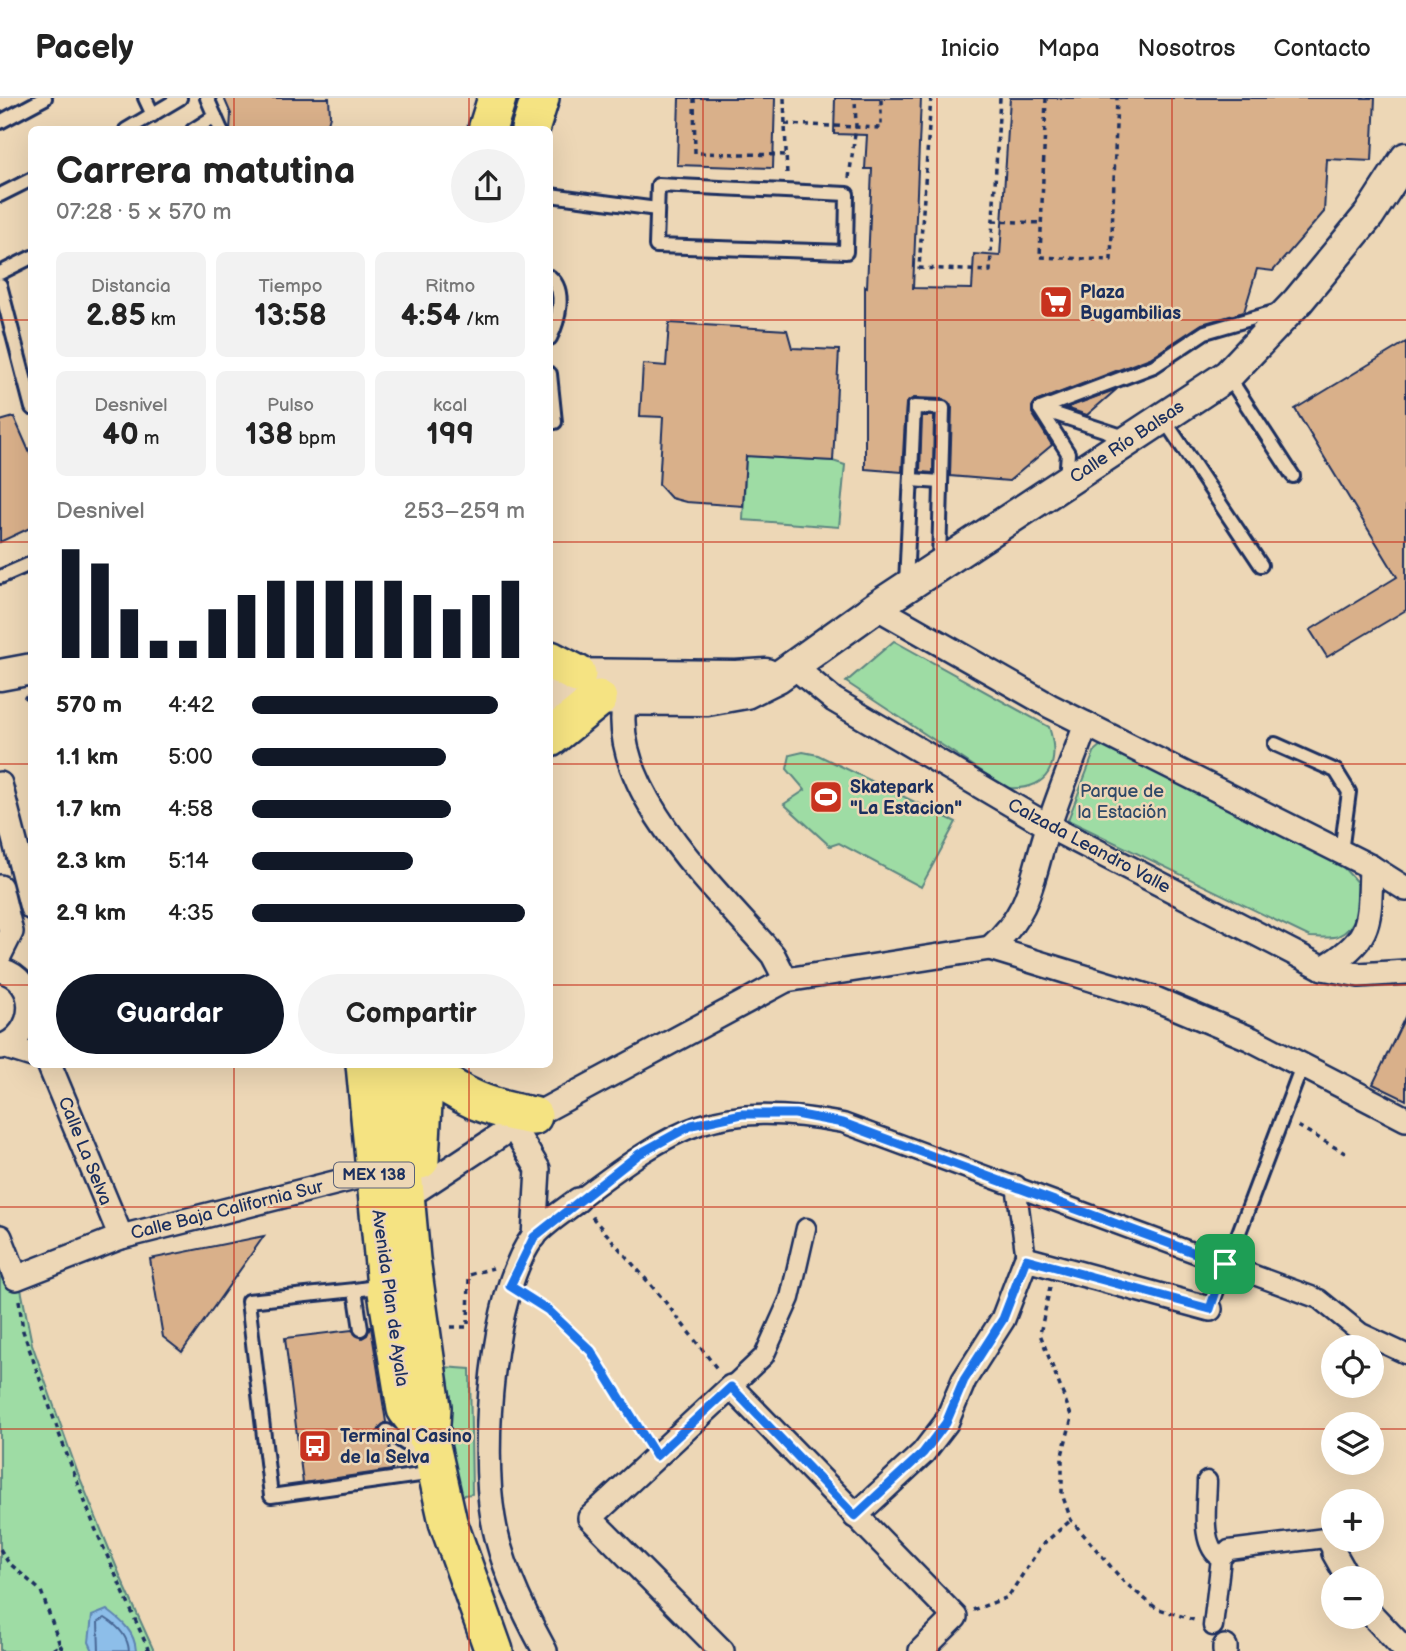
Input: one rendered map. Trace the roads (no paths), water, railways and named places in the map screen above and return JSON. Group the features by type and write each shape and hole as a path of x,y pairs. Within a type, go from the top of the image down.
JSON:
{"main road":[{"path":"488,126 497,98"},
{"path":"531,126 540,98"},
{"path":"553,732 580,681"},
{"name":"Avenida Plan de Ayala","path":"365,1068 374,1173 391,1279 432,1408 434,1459 448,1522 466,1579 494,1651"},
{"path":"391,1279 419,1189 414,1068"},
{"name":"Avenida Plan de Ayala","path":"391,1279 414,1068"},
{"path":"417,1068 459,1095 523,1121"}],"street":[{"name":"Calle Río Balsas","path":"793,666 876,607 1228,375 1292,307 1369,215 1406,158"},
{"path":"876,607 1086,724 1371,867 1406,889"},
{"path":"553,697 580,681 766,674 793,666"},
{"path":"580,681 726,698 762,686 793,666"},
{"name":"Calzada Leandro Valle","path":"793,666 834,700 1048,826 1323,968 1359,975 1406,972"},
{"path":"580,681 623,711 626,750 638,783 656,815 773,955 786,980"},
{"path":"990,948 1009,931 1024,909 1048,826 1086,724"},
{"path":"0,784 28,892"},
{"path":"1323,968 1353,950 1366,931 1371,867"},
{"path":"0,887 11,932 0,954"},
{"path":"419,1189 523,1121 786,980 990,948 1153,998 1251,1039 1406,1119"},
{"path":"0,970 28,981"},
{"path":"19,1034 28,1010"},
{"name":"Calle La Selva","path":"51,1068 121,1237"},
{"path":"545,1651 508,1570 493,1518 489,1434 493,1378 499,1331 510,1286 534,1237 639,1154 692,1125 742,1114 795,1114 843,1123 1318,1299 1361,1333 1406,1354"},
{"path":"523,1121 538,1169 534,1237"},
{"name":"Calle Baja California Sur","path":"0,1237 16,1278 121,1237 374,1173"},
{"path":"855,1516 923,1453 946,1423 964,1380 1003,1319 1026,1259 1016,1185"},
{"path":"722,1651 590,1518 764,1356 790,1298 806,1228"},
{"path":"1026,1259 1210,1309"},
{"path":"731,1387 955,1617 922,1651"},
{"path":"1207,1482 1208,1541 1214,1554 1221,1558"},
{"path":"1213,1626 1221,1558 1229,1550 1325,1538 1341,1566"},
{"path":"1384,1628 1406,1651"}],"lane":[{"path":"0,122 45,98"},
{"path":"145,98 153,115"},
{"path":"133,126 180,98"},
{"path":"207,98 219,126"},
{"path":"199,126 215,116"},
{"path":"0,195 28,181"},
{"path":"658,185 847,194 846,252 656,246 657,209 658,185"},
{"path":"553,195 657,209"},
{"path":"0,273 28,259"},
{"path":"553,280 559,298 553,331"},
{"path":"0,285 28,391"},
{"path":"1040,409 1154,366 1205,332 1292,307"},
{"path":"1228,375 1293,475"},
{"path":"553,403 555,422"},
{"path":"906,588 915,407 943,408 939,566"},
{"path":"1040,409 1131,439"},
{"path":"1040,409 1068,453 1066,482"},
{"path":"1163,418 1261,565"},
{"path":"911,480 941,482"},
{"path":"0,577 28,565"},
{"path":"1275,744 1336,771 1349,792 1341,852"},
{"path":"1210,1309 1302,1066"},
{"path":"361,1329 391,1279"},
{"path":"391,1279 248,1301 271,1496 434,1459"},
{"path":"387,1431 434,1459"}],"water":[{"path":"107,1610 127,1628 136,1651 93,1651 89,1642 92,1616"}],"place":[{"name":"Plaza Bugambilias","path":"1056,302"},
{"name":"Skatepark \"La Estacion\"","path":"826,797"},
{"name":"Terminal Casino de la Selva","path":"315,1446"}],"park label":[{"name":"Parque de la Estación","path":"1122,801"}]}
